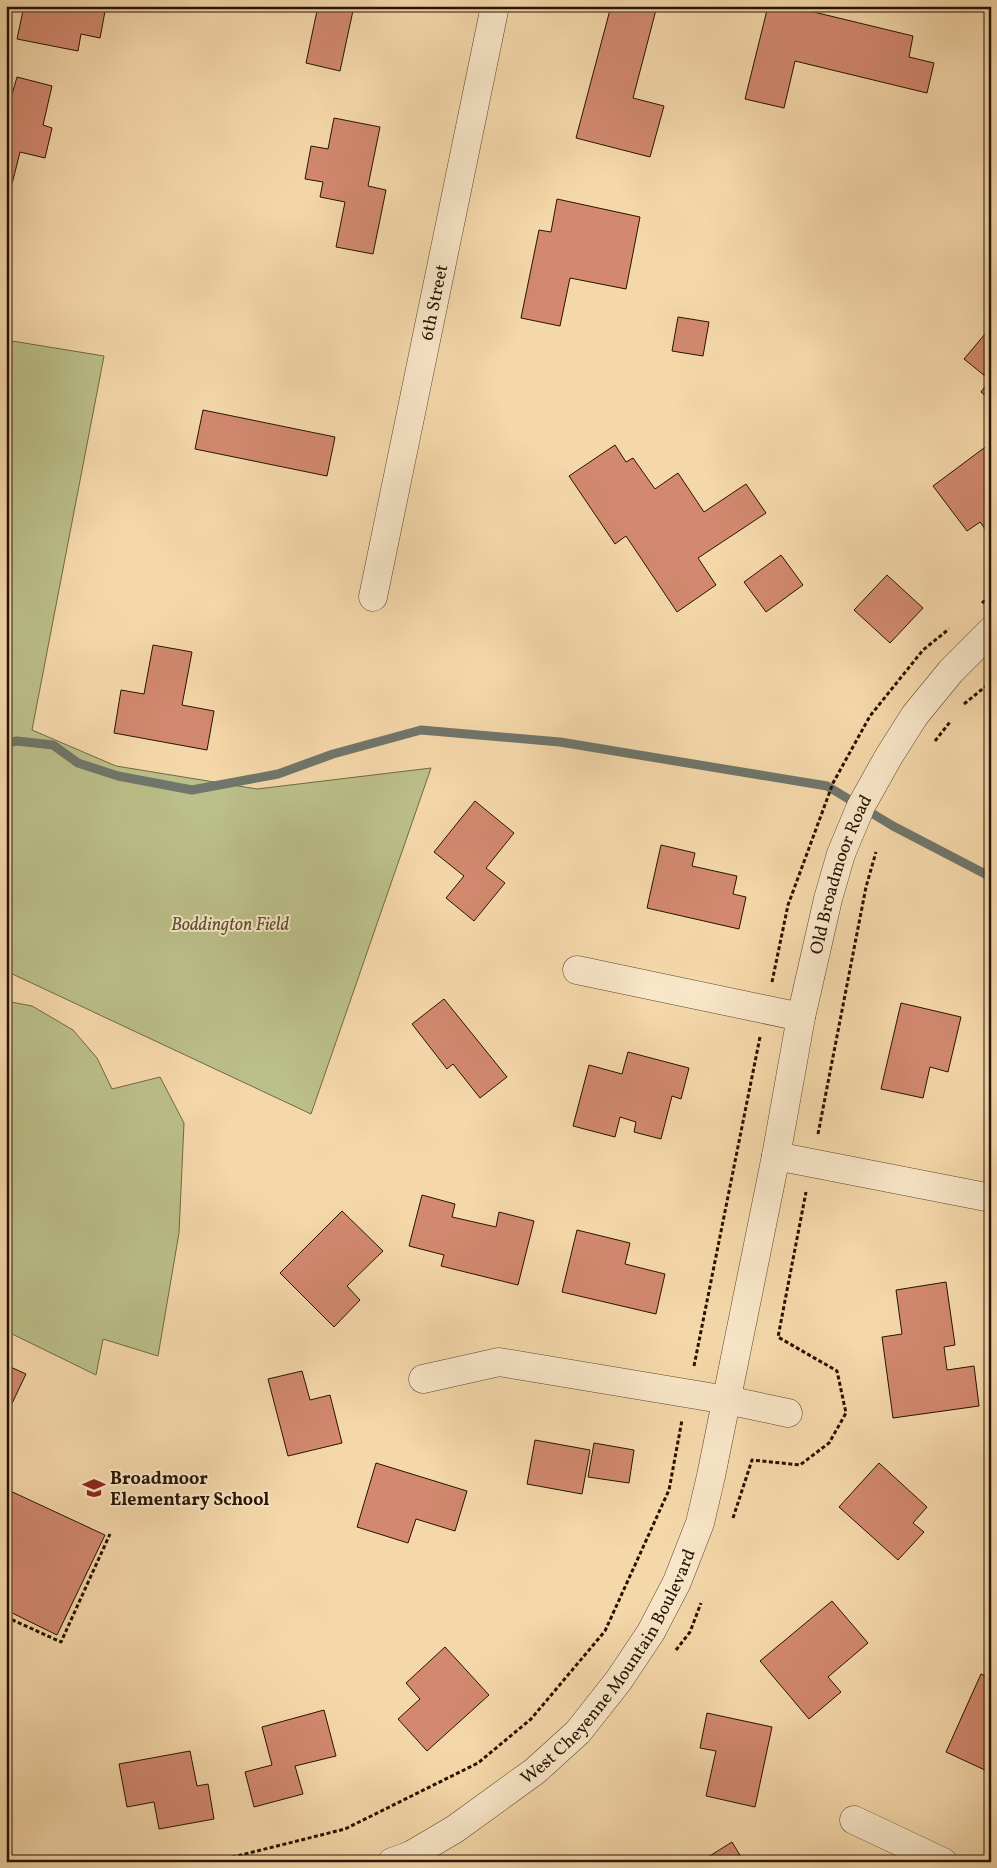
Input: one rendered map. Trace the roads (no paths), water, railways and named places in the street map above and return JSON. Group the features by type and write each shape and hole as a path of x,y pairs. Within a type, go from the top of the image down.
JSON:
{"street":[{"name":"6th Street","path":"373,597 495,6"},
{"name":"Old Broadmoor Road","path":"776,1156 801,1017 828,899 841,854 861,806 915,715 950,671 991,631"},
{"path":"577,970 801,1017"},
{"path":"776,1156 991,1198"},
{"name":"West Cheyenne Mountain Boulevard","path":"392,1862 411,1855 455,1829 535,1771 578,1732 619,1680 651,1632 677,1582 697,1531 709,1486 776,1156"},
{"path":"423,1379 499,1362 727,1400 788,1413"},
{"path":"854,1820 943,1862"}],"waterway":[{"path":"6,743 17,741 53,745 78,763 118,776 192,790 278,774 333,754 421,730 560,742 827,786 893,826 991,877"}],"place":[{"name":"Broadmoor Elementary School","path":"94,1488"}],"park label":[{"name":"Boddington Field","path":"230,924"}]}
